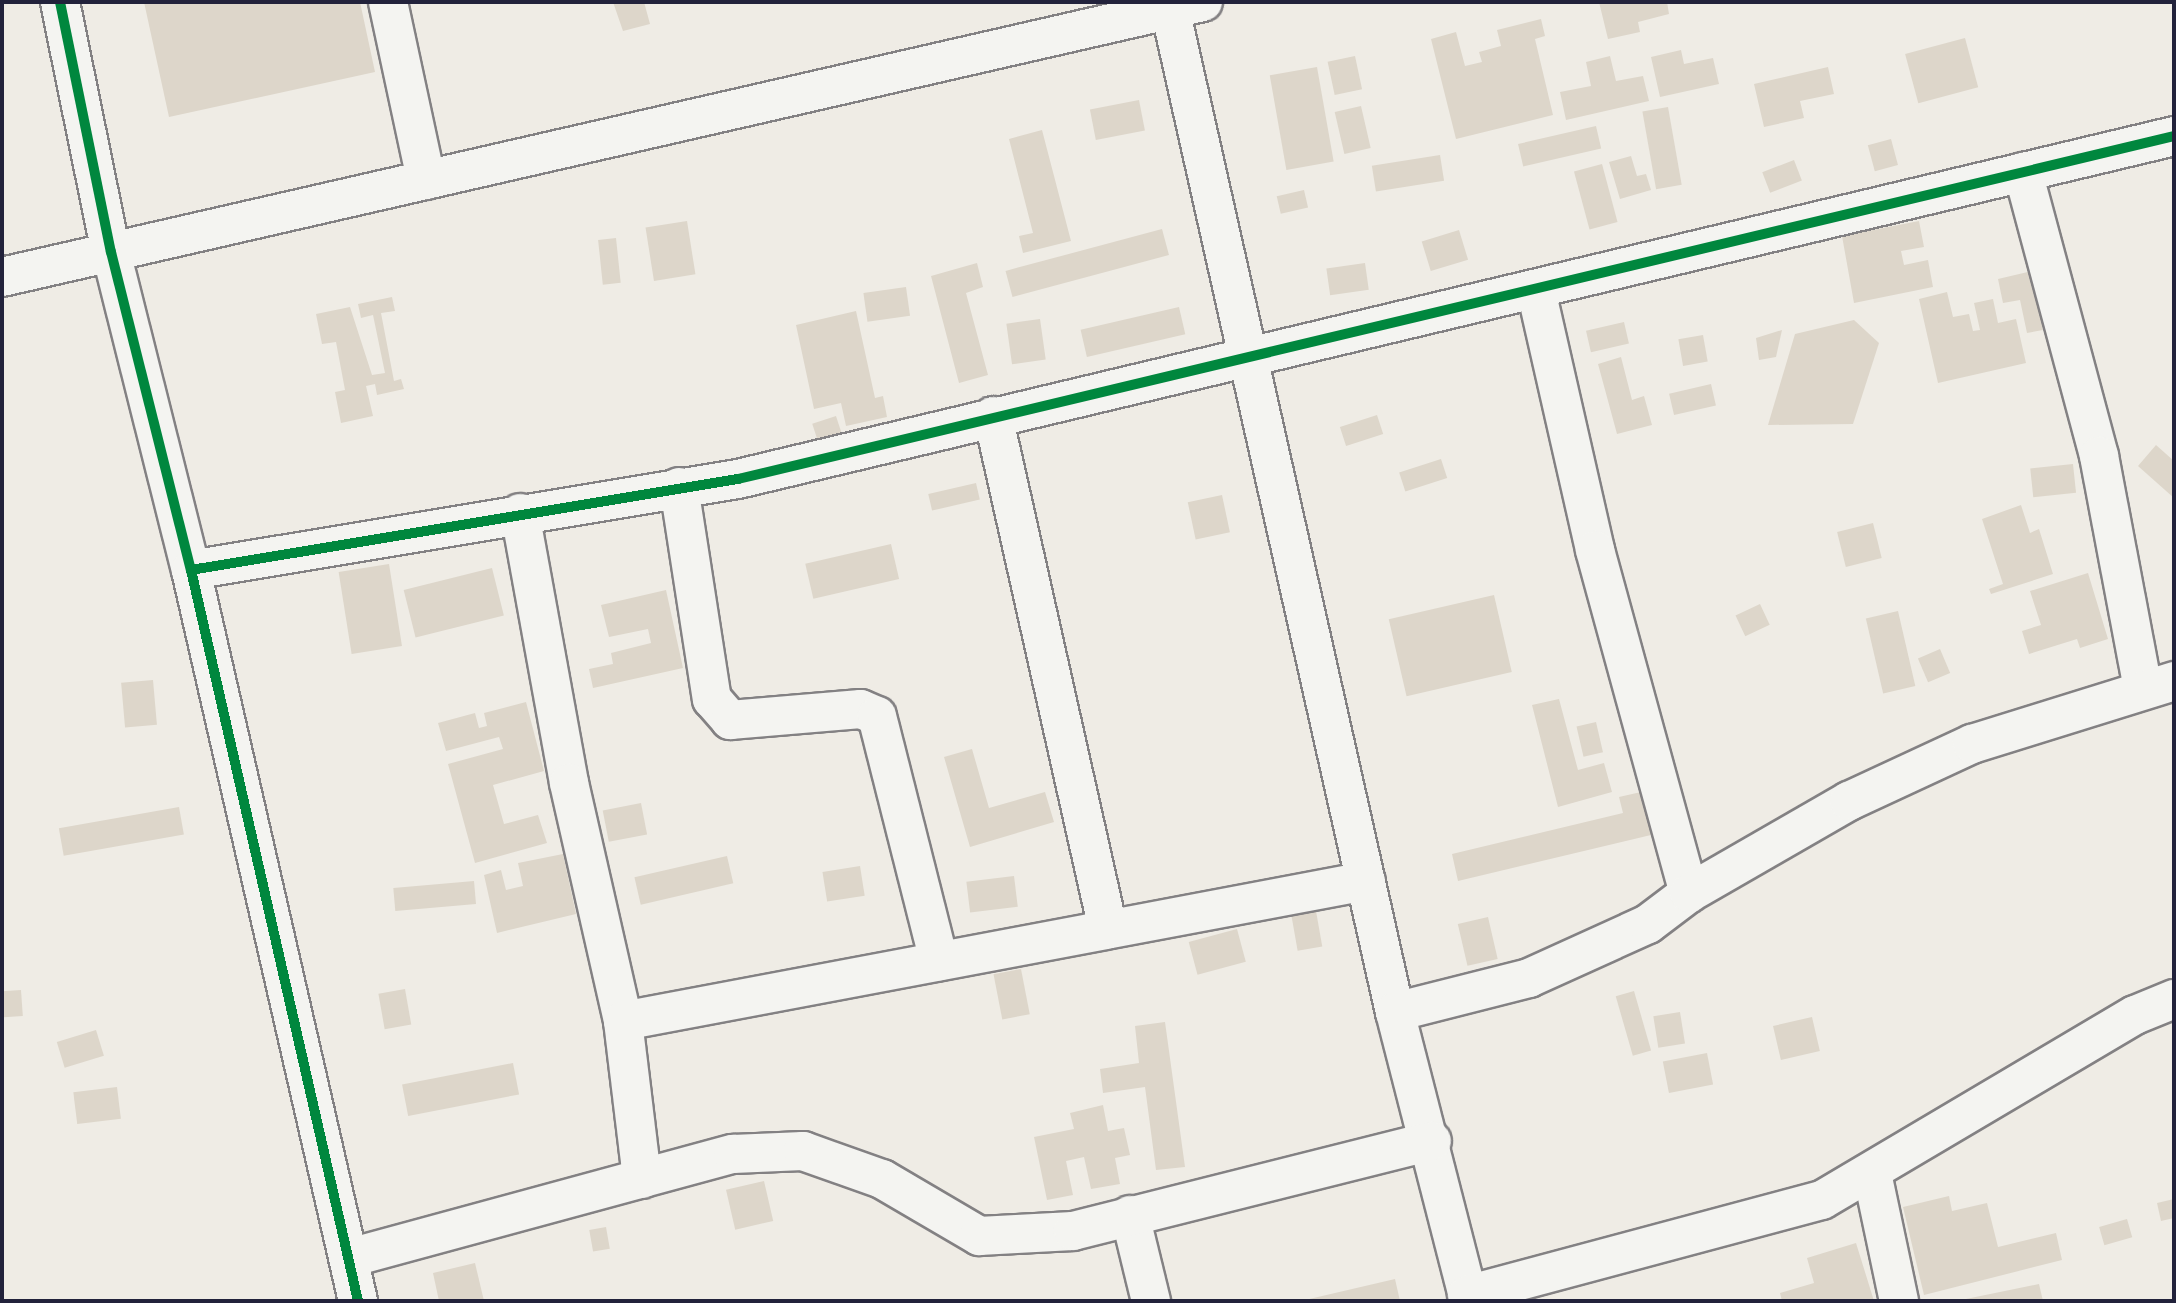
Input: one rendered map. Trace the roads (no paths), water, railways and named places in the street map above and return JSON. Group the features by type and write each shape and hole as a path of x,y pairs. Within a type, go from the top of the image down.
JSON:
{"street":[{"path":"60,2 111,252 191,570 358,1301"},
{"path":"388,2 426,180"},
{"path":"2,277 1187,6 1250,356 1395,1012 1432,1140 1468,1298 1822,1200 1872,1173 2111,1028 2174,999"},
{"path":"191,570 520,513 738,479 2174,136"},
{"path":"1395,1012 1529,978 1648,924 1689,893 1899,776 1972,744 2159,685 2023,172"},
{"path":"1536,290 1595,550 1689,893"},
{"path":"993,416 1108,929"},
{"path":"679,487 712,699 730,720 861,709 877,716 939,961"},
{"path":"520,513 569,783 623,1021 642,1179"},
{"path":"623,1021 1366,881"},
{"path":"349,1258 733,1154 803,1151 882,1179 979,1236 1073,1231 1432,1140"},
{"path":"1872,1173 1899,1301"},
{"path":"1130,1215 1151,1301"}]}
